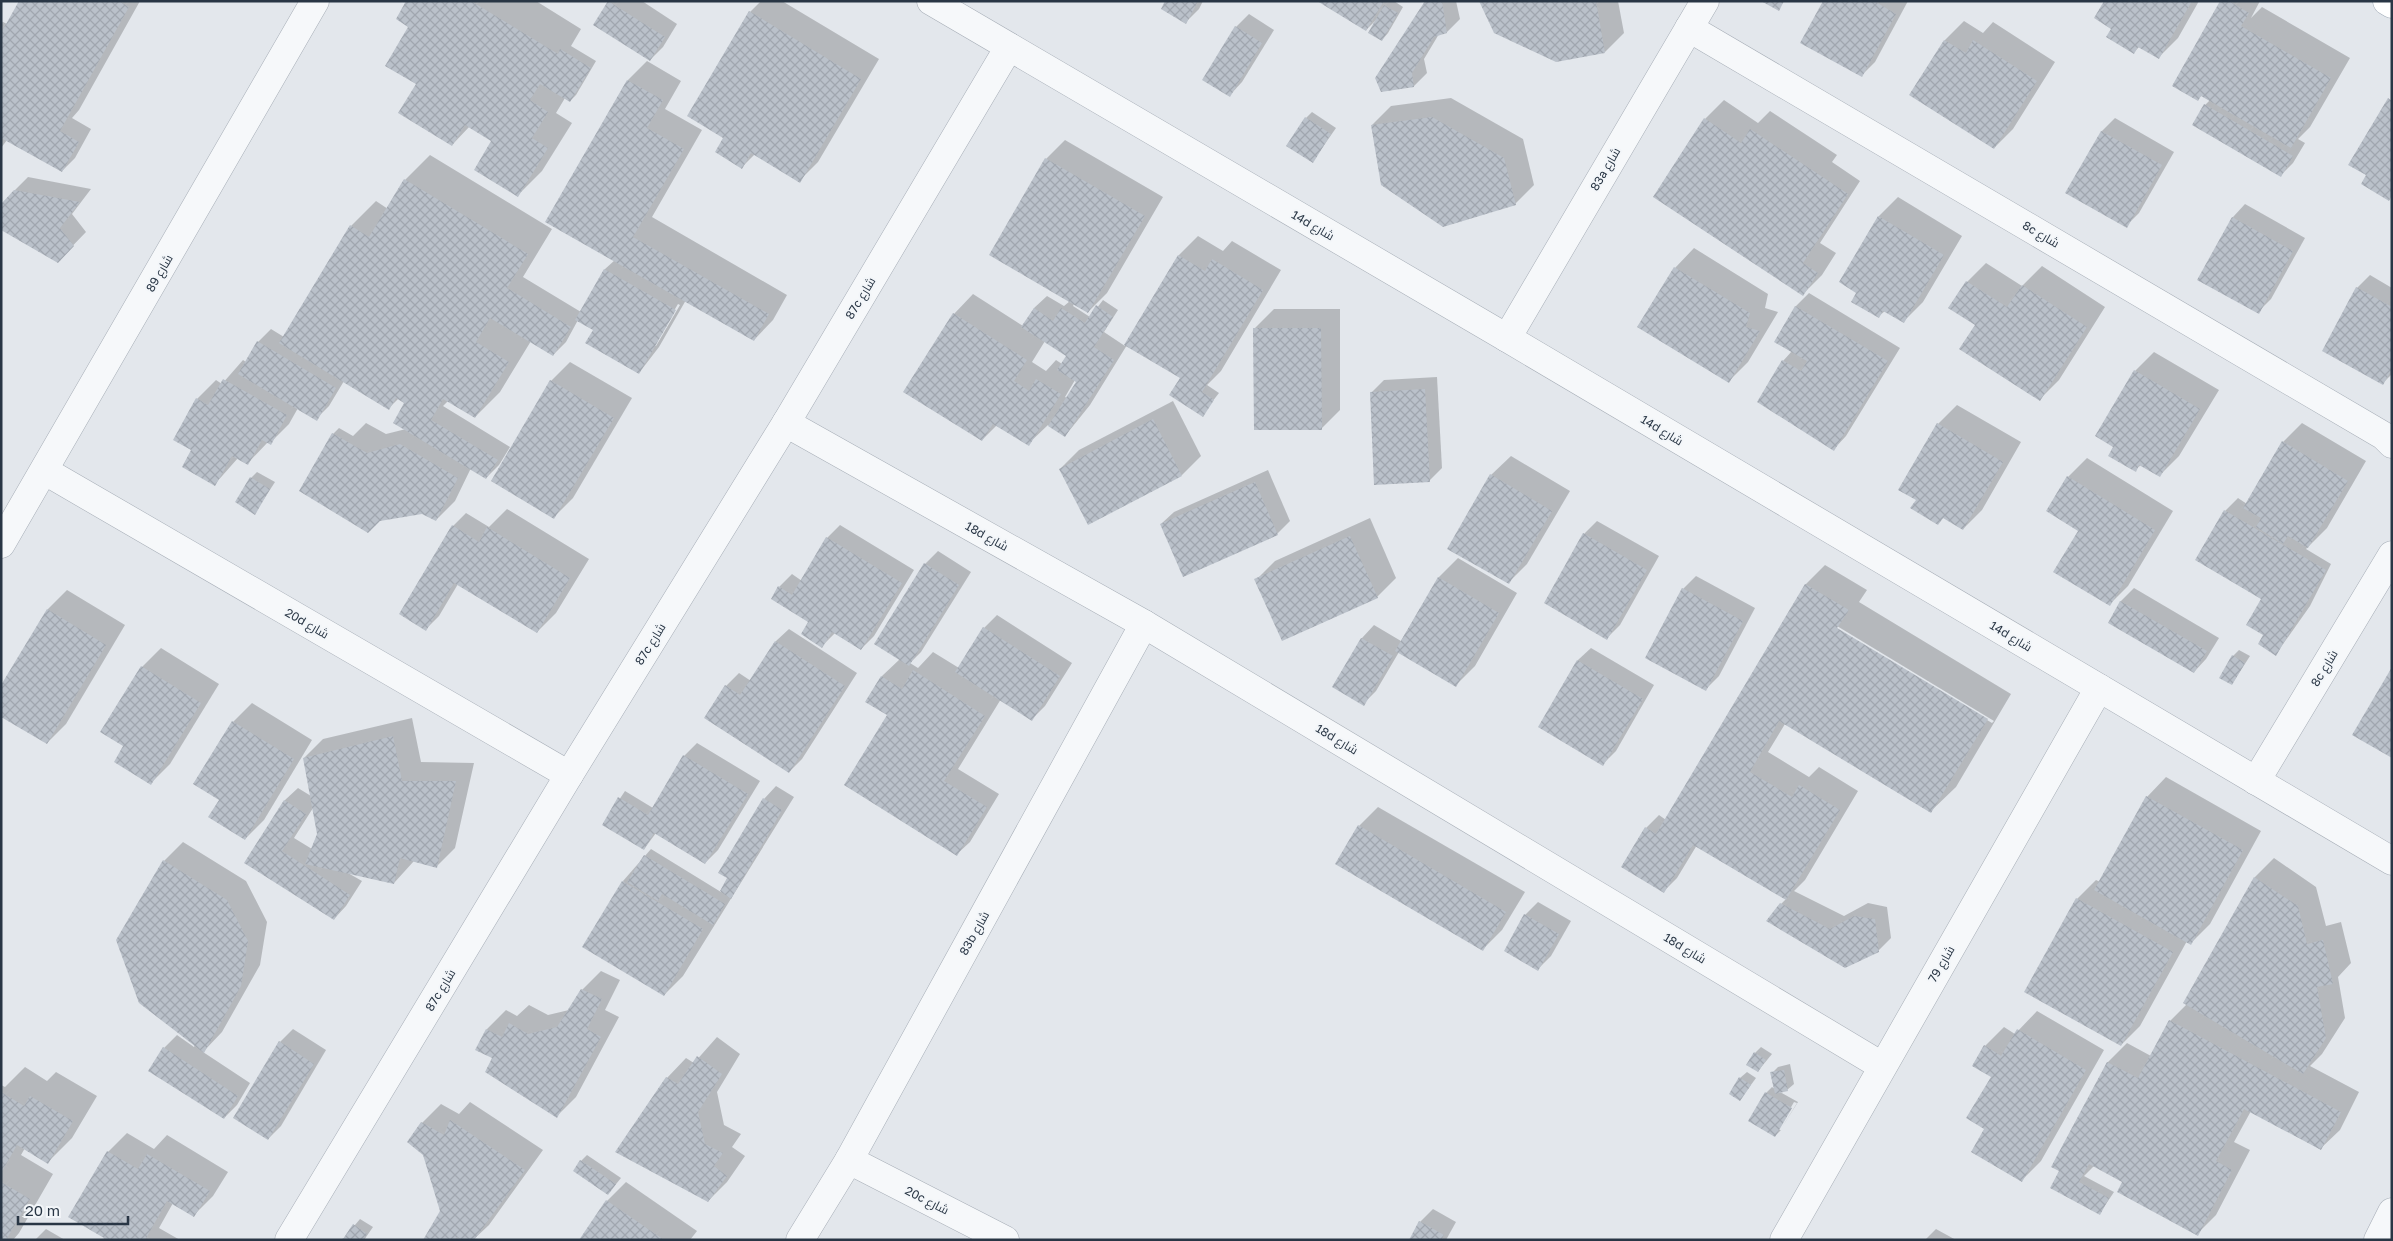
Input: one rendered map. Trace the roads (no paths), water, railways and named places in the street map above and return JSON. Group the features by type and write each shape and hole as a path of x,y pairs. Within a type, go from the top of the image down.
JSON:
{"main road":[{"path":"2387,1 2392,4"}],"street":[{"name":"شارع 89","path":"1,544 45,471 315,1"},
{"name":"14d شارع","path":"931,1 1507,338 2392,861"},
{"name":"83a شارع","path":"1507,338 1705,1"},
{"name":"8c شارع","path":"1689,28 2384,436 2392,444"},
{"name":"87c شارع","path":"289,1240 569,775 786,423 1008,47"},
{"name":"18d شارع","path":"786,423 1144,624 1882,1066"},
{"name":"20d شارع","path":"45,471 569,775"},
{"name":"8c شارع","path":"2256,781 2392,555"},
{"name":"83b شارع","path":"800,1240 849,1160 1144,624"},
{"name":"شارع 79","path":"1784,1240 2099,688"},
{"name":"20c شارع","path":"849,1160 1005,1240"},
{"path":"2378,1240 2392,1212"}]}
